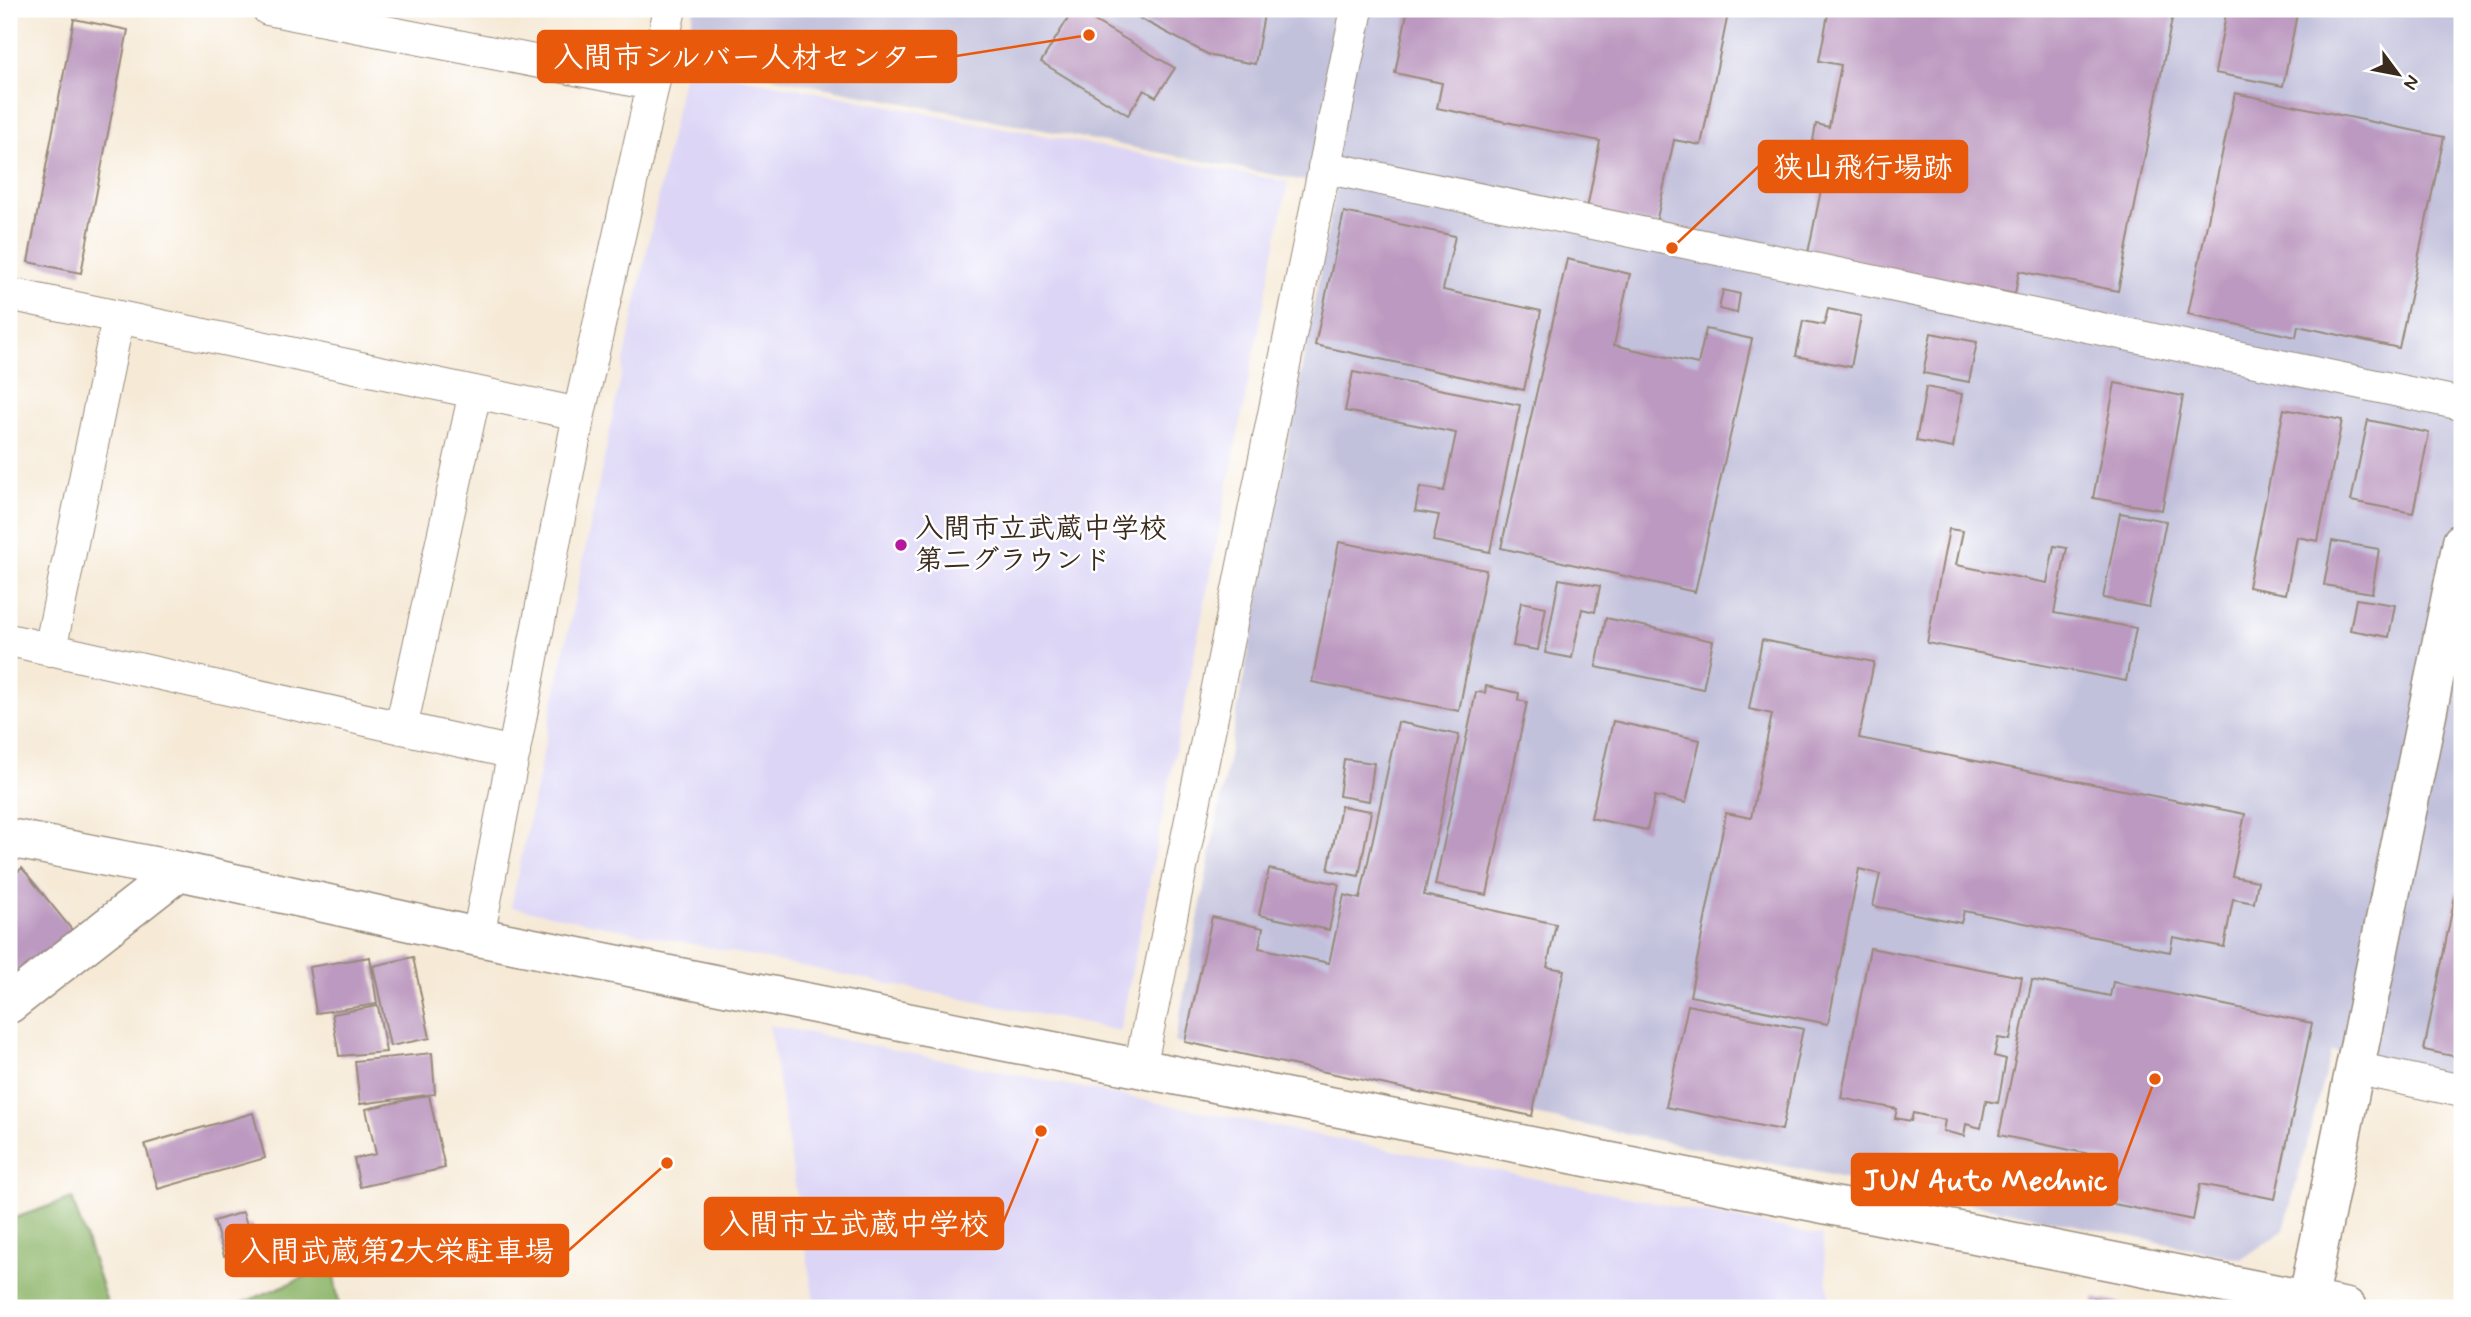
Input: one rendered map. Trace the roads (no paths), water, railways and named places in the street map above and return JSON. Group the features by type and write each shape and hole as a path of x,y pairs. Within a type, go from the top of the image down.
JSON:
{"street":[{"path":"268,9 652,84"},
{"path":"478,937 579,414 670,9"},
{"path":"1140,1068 1357,9"},
{"path":"1324,167 2462,404"},
{"path":"9,295 579,414"},
{"path":"50,650 118,317"},
{"path":"401,728 475,392"},
{"path":"2307,1304 2462,542"},
{"path":"9,640 514,753"},
{"path":"9,838 179,871 478,937 2307,1304 2347,1308"},
{"path":"9,1004 179,871"},
{"path":"2354,1068 2462,1091"}],"place":[{"name":"入間市シルバー人材センター","path":"1089,35"},
{"name":"狭山飛行場跡","path":"1672,248"},
{"name":"入間市立武蔵中学校 第二グラウンド","path":"901,545"},
{"name":"JUN Auto Mechnic","path":"2155,1079"},
{"name":"入間市立武蔵中学校","path":"1041,1131"},
{"name":"入間武蔵第2大栄駐車場","path":"667,1163"}]}
